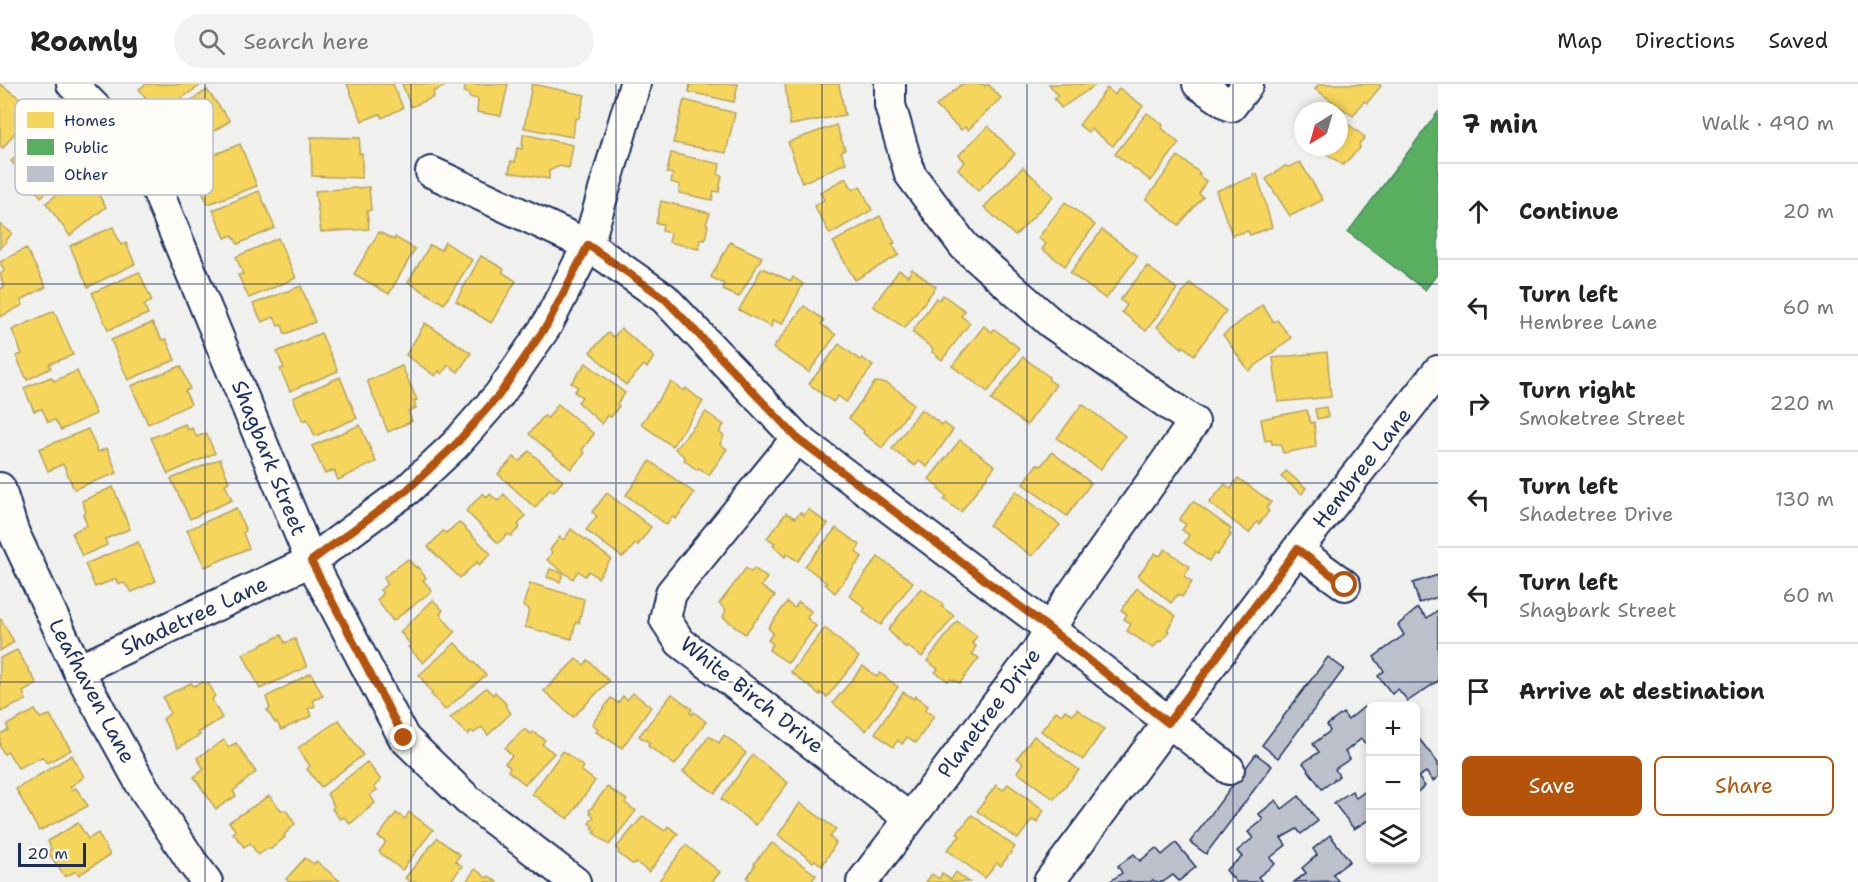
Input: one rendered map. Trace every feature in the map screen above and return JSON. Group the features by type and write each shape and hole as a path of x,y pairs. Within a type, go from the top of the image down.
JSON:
{"street":[{"name":"Shagbark Street","path":"72,84 87,99"},
{"name":"Shadetree Lane","path":"78,670 311,561 407,490 455,445 492,404 547,325 588,245 635,84"},
{"name":"Planetree Drive","path":"862,882 1037,651 1066,603 1194,422 1051,323 964,246 910,174 890,105 890,84"},
{"path":"1198,84 1231,106 1248,84"},
{"path":"431,172 588,245 664,298 797,438 1050,629 1229,769"},
{"name":"Shagbark Street","path":"159,195 311,561 404,738 468,800 575,882"},
{"name":"Hembree Lane","path":"1049,882 1297,549 1438,372"},
{"name":"White Birch Drive","path":"797,438 671,593 664,619 680,642 909,818"},
{"name":"Leafhaven Lane","path":"0,488 13,531 78,670 141,784 207,882"},
{"path":"1297,549 1345,585"}],"building: Homes":[{"path":"0,84 21,99 15,99 15,132 3,148 0,146"},
{"path":"146,84 201,85 180,99 147,99 139,89"},
{"path":"347,84 393,84 403,108 382,118 380,114 362,121"},
{"path":"402,84 447,85 433,92 434,97 411,107"},
{"path":"466,84 508,84 501,116 477,112 478,99 469,97 469,94 464,92"},
{"path":"532,84 585,95 579,118 575,119 573,137 524,128"},
{"path":"690,84 738,84 734,102 689,92"},
{"path":"785,84 839,84 845,115 790,125"},
{"path":"962,84 983,84 985,86 988,84 1001,98 968,130 965,127 961,130 936,106"},
{"path":"1049,84 1097,84 1061,108 1054,98 1058,96"},
{"path":"1319,84 1378,84 1381,86 1367,103 1364,101 1353,116 1348,112 1348,102 1333,102 1315,89"},
{"path":"1107,88 1115,95 1119,88 1143,106 1113,146 1091,129 1088,132 1079,125"},
{"path":"207,90 230,121 213,131 213,99 193,99"},
{"path":"684,100 735,113 726,153 673,143"},
{"path":"1147,113 1163,124 1162,128 1179,143 1151,181 1115,154"},
{"path":"1348,124 1365,137 1359,144 1360,148 1343,165 1330,156 1348,156"},
{"path":"836,125 845,149 841,152 846,163 802,183 788,142"},
{"path":"988,126 1015,154 978,191 958,169 965,162 959,155"},
{"path":"523,134 573,145 569,168 560,166 549,171 549,179 509,172 511,161 515,162 517,148 522,149"},
{"path":"311,137 360,138 362,178 312,176"},
{"path":"240,144 257,186 208,204 204,195 213,195 213,155"},
{"path":"671,153 720,164 718,175 722,176 719,192 714,191 712,200 679,193 680,185 671,182 673,174 667,173"},
{"path":"1178,156 1200,173 1198,175 1206,181 1199,194 1203,197 1179,225 1146,199"},
{"path":"1300,162 1323,200 1290,216 1266,179 1285,166 1289,167"},
{"path":"1023,167 1053,196 1015,236 984,207"},
{"path":"1253,174 1257,174 1272,227 1250,235 1248,231 1232,235 1216,191 1253,177"},
{"path":"846,178 853,190 860,186 872,210 830,234 814,206 824,200 820,192"},
{"path":"369,187 371,210 367,211 369,229 321,232 315,191"},
{"path":"259,191 275,228 238,244 232,235 225,238 213,210"},
{"path":"56,195 99,195 106,207 70,236 46,203"},
{"path":"661,201 710,213 706,224 708,225 705,240 700,239 699,249 669,242 671,233 662,231 663,224 656,223"},
{"path":"1065,202 1095,225 1065,266 1042,249 1046,244 1038,238"},
{"path":"880,216 899,255 855,280 833,242"},
{"path":"0,224 12,233 0,249"},
{"path":"113,227 121,245 126,243 135,264 88,287 70,246"},
{"path":"1102,230 1138,256 1106,299 1070,273"},
{"path":"379,232 394,240 395,237 415,249 389,294 354,274"},
{"path":"278,238 296,278 249,298 238,275 243,274 236,257"},
{"path":"445,242 472,260 444,304 408,282 430,245 441,250"},
{"path":"730,242 762,257 739,297 723,290 724,284 711,277"},
{"path":"26,248 46,287 21,300 23,305 0,317 0,289 4,287 0,274 4,271 0,262"},
{"path":"481,256 504,269 502,272 516,281 491,323 456,301"},
{"path":"1147,266 1177,289 1146,331 1122,312 1127,305 1120,300"},
{"path":"762,268 791,281 793,277 803,284 782,324 773,320 771,327 739,310"},
{"path":"912,269 936,287 905,328 873,306 899,270 908,276"},
{"path":"139,272 152,301 144,305 148,314 108,330 92,293"},
{"path":"1190,283 1226,311 1194,355 1157,327"},
{"path":"301,286 315,322 285,334 282,325 278,326 274,317 262,322 253,304"},
{"path":"943,295 965,311 961,316 970,323 942,360 932,352 933,349 912,332 936,298 939,300"},
{"path":"1262,305 1274,322 1277,320 1291,338 1249,371 1223,335"},
{"path":"804,306 824,320 821,324 836,335 809,372 773,348"},
{"path":"54,311 73,355 49,364 51,368 27,380 16,356 22,354 12,330"},
{"path":"152,323 162,340 166,339 175,360 128,380 111,340"},
{"path":"425,323 471,353 458,372 448,365 442,374 439,371 435,376 406,355"},
{"path":"984,326 992,332 994,329 1019,348 988,392 952,366"},
{"path":"621,328 654,357 647,368 644,365 626,385 590,352 608,333 614,337"},
{"path":"321,333 338,371 290,391 280,369 284,368 277,352"},
{"path":"839,344 860,360 862,358 873,366 846,402 838,396 833,402 809,384"},
{"path":"1327,352 1331,397 1278,402 1273,358"},
{"path":"1023,357 1056,385 1027,425 991,400"},
{"path":"586,363 625,393 611,417 607,415 602,424 578,402 582,397 574,392 578,387 571,383"},
{"path":"181,366 190,389 185,391 191,404 148,424 131,386"},
{"path":"402,366 417,400 414,401 416,408 408,411 412,421 388,432 367,381"},
{"path":"77,371 96,414 61,430 55,420 48,422 42,409 34,411 24,388 51,377 54,381"},
{"path":"340,377 357,418 315,436 307,419 303,421 293,398"},
{"path":"671,382 684,391 686,388 703,402 672,446 641,424"},
{"path":"875,382 887,383 914,404 882,448 849,418"},
{"path":"558,404 594,434 582,450 585,453 571,469 529,434 544,416 548,418"},
{"path":"1082,404 1125,436 1100,470 1057,438"},
{"path":"1326,407 1328,417 1317,419 1315,409"},
{"path":"921,409 942,425 944,423 953,430 927,467 919,461 915,466 892,449"},
{"path":"1307,410 1311,423 1314,422 1316,447 1283,453 1280,444 1272,444 1271,440 1265,441 1261,419"},
{"path":"706,412 724,425 719,432 724,436 720,444 727,449 709,475 699,468 697,470 675,449"},
{"path":"185,424 188,430 192,428 197,437 206,433 215,453 168,474 151,438"},
{"path":"360,425 376,462 338,480 334,470 325,474 312,446"},
{"path":"88,429 98,452 107,448 117,473 74,489 63,464 48,471 39,449"},
{"path":"960,440 995,466 961,512 944,500 947,497 929,479"},
{"path":"529,451 563,481 553,492 550,489 535,508 498,474 514,457 520,461"},
{"path":"1052,452 1091,483 1067,516 1023,484 1037,464 1041,466"},
{"path":"220,459 229,482 225,484 232,500 190,519 171,479"},
{"path":"650,461 694,493 676,519 672,517 667,525 626,495"},
{"path":"1286,471 1306,488 1302,494 1281,477"},
{"path":"1238,478 1271,502 1266,509 1269,511 1249,533 1209,503 1225,484 1231,489"},
{"path":"113,487 130,529 105,539 107,545 82,556 72,533 87,525 82,501"},
{"path":"1016,491 1060,525 1032,556 989,525"},
{"path":"483,493 487,498 490,494 498,501 504,494 525,516 518,525 520,527 511,536 508,534 498,543 466,511"},
{"path":"607,493 651,527 638,545 635,544 622,557 586,530 597,516 592,512"},
{"path":"1193,501 1231,529 1229,532 1231,535 1217,555 1214,554 1209,561 1184,543 1189,535 1182,530 1186,524 1179,520"},
{"path":"236,508 246,531 243,533 249,548 205,567 187,530"},
{"path":"808,509 828,524 798,561 787,554 785,557 773,546 775,543 767,538 786,513 795,518 800,512 804,515"},
{"path":"459,522 491,554 479,565 477,562 460,578 428,547 443,531 446,533"},
{"path":"836,528 860,545 856,552 862,557 835,593 825,584 827,583 805,566"},
{"path":"571,529 611,559 598,578 589,571 585,576 578,571 573,579 547,560 552,552 550,550 560,537 564,540"},
{"path":"138,542 156,581 132,592 124,583 118,584 116,579 95,587 85,564"},
{"path":"1165,549 1190,567 1184,576 1192,582 1182,597 1178,594 1171,603 1138,576 1155,553 1160,556"},
{"path":"878,557 913,582 881,625 863,612 865,608 849,595"},
{"path":"408,559 426,578 423,580 432,591 393,621 377,600 383,594 380,590 387,584 384,577"},
{"path":"746,568 751,572 754,568 767,578 761,586 775,596 745,634 723,617 726,610 719,604"},
{"path":"550,569 563,573 560,582 547,577"},
{"path":"530,583 584,599 579,623 576,622 572,639 525,627 529,609 523,606"},
{"path":"921,588 943,604 942,607 954,616 922,657 907,646 906,648 888,630"},
{"path":"1137,588 1176,616 1167,630 1169,631 1153,648 1127,631 1131,624 1124,619 1127,614 1121,610"},
{"path":"433,600 443,610 440,614 455,632 423,663 408,647 411,645 400,632"},
{"path":"787,602 794,608 799,602 811,611 807,618 816,626 788,663 769,650 773,644 768,640 773,633 768,628"},
{"path":"0,620 14,642 0,651"},
{"path":"957,621 977,636 972,643 976,646 972,654 979,658 960,683 951,679 948,681 935,672 938,669 927,661"},
{"path":"825,628 859,657 827,697 820,693 820,695 791,672"},
{"path":"281,635 285,643 295,639 307,667 260,689 243,654"},
{"path":"455,643 486,675 445,710 419,675"},
{"path":"17,650 37,684 23,692 26,700 0,712 0,658"},
{"path":"576,659 584,665 588,660 609,681 573,717 544,691"},
{"path":"863,666 877,677 880,673 898,687 866,731 833,703"},
{"path":"311,673 323,696 313,700 315,706 308,709 312,716 281,730 267,710 270,709 266,697"},
{"path":"203,682 209,684 215,695 212,700 222,718 178,748 163,719 170,713 163,697 191,683 194,686"},
{"path":"486,688 493,695 495,692 511,713 488,735 482,727 474,733 471,731 468,735 450,718"},
{"path":"903,692 914,699 915,696 928,706 925,710 934,716 916,743 907,737 902,744 898,740 893,747 875,733"},
{"path":"633,693 651,707 622,748 596,732 598,729 592,724 611,698 618,703 623,696 627,700"},
{"path":"672,694 692,709 690,712 692,715 694,712 706,722 675,765 648,746 650,743 639,736"},
{"path":"1077,709 1104,729 1083,760 1041,731 1056,711 1062,715 1065,710 1073,715"},
{"path":"35,710 40,718 50,715 71,750 47,763 42,757 18,768 8,752 4,754 0,747 0,734 8,730 7,725"},
{"path":"339,720 363,755 321,787 307,769 310,766 298,748"},
{"path":"524,729 545,740 542,744 554,753 525,784 508,771 510,767 505,763 512,756 505,748"},
{"path":"724,735 746,753 715,793 683,772 709,736 719,743"},
{"path":"1034,736 1079,770 1054,799 1017,772 1023,763 1017,758"},
{"path":"224,740 228,747 236,743 256,772 233,791 236,796 216,809 194,777 204,769 197,758"},
{"path":"563,751 584,767 581,770 595,781 568,819 532,794"},
{"path":"72,755 84,777 70,787 72,790 76,788 88,806 39,831 16,789"},
{"path":"753,755 788,783 756,825 721,799"},
{"path":"367,762 381,780 374,787 377,790 370,795 375,803 350,824 344,817 340,819 332,809 334,806 327,794"},
{"path":"1008,784 1044,810 1037,822 1032,820 1018,839 977,811 996,785 1003,790"},
{"path":"607,787 627,800 625,803 636,811 609,845 594,833 593,826 589,823 594,817 589,811"},
{"path":"269,796 281,810 286,810 295,824 271,849 258,855 250,843 244,847 233,833 236,831 229,822"},
{"path":"800,803 836,829 830,837 836,843 822,866 815,860 813,862 778,835"},
{"path":"409,812 433,830 402,870 379,852 386,842 378,837 396,813 405,819"},
{"path":"972,815 1015,847 1001,866 997,863 985,878 947,850 960,836 957,833"},
{"path":"643,816 665,831 668,826 678,834 649,872 637,863 632,864 618,853 616,848"},
{"path":"78,823 88,839 98,833 110,855 79,875 76,871 65,877 48,852 51,849 48,841"},
{"path":"437,838 460,855 455,861 462,866 450,882 410,882 405,878"},
{"path":"772,843 816,875 811,882 753,882 747,878 754,863"},
{"path":"686,845 720,872 712,882 658,882"},
{"path":"305,858 314,864 316,861 340,881 289,882 286,879"},
{"path":"475,869 487,878 489,876 497,882 466,882"},
{"path":"956,872 969,882 926,882 932,874 939,879 942,873 951,880"}],"building: Public":[{"path":"1438,112 1438,273 1425,290 1348,232"}],"building: Other":[{"path":"1438,575 1438,597 1419,603 1413,583"},
{"path":"1418,608 1427,618 1438,610 1438,681 1408,701 1398,689 1392,694 1378,676 1384,671 1374,657 1404,635 1398,625"},
{"path":"1328,657 1344,669 1278,758 1262,745"},
{"path":"1364,707 1366,709 1366,744 1361,739 1345,752 1350,759 1335,769 1339,776 1322,789 1303,763 1319,752 1313,744 1330,731 1327,725 1343,713 1348,720"},
{"path":"1420,740 1438,763 1438,777 1433,781 1426,772 1420,776"},
{"path":"1256,754 1272,766 1206,854 1190,842"},
{"path":"1420,780 1425,786 1420,790"},
{"path":"1352,791 1356,798 1366,791 1366,822 1354,829 1334,803"},
{"path":"1299,796 1318,821 1301,834 1297,829 1281,838 1286,845 1270,858 1275,864 1258,877 1262,882 1236,882 1226,870 1242,857 1237,851 1253,838 1248,832 1263,820 1259,814 1276,800 1282,809"},
{"path":"1330,835 1350,861 1333,874 1338,881 1294,882 1306,873 1302,868 1317,855 1313,849"},
{"path":"1176,843 1196,867 1179,881 1173,875 1163,882 1153,880 1150,882 1109,882 1122,873 1118,866 1134,854 1140,861 1156,848 1162,855"}],"route":[{"path":"404,738 322,586 311,561 407,490 455,445 499,395 547,325 588,245 664,298 797,438 1050,629 1168,723 1297,549 1345,585"}]}
